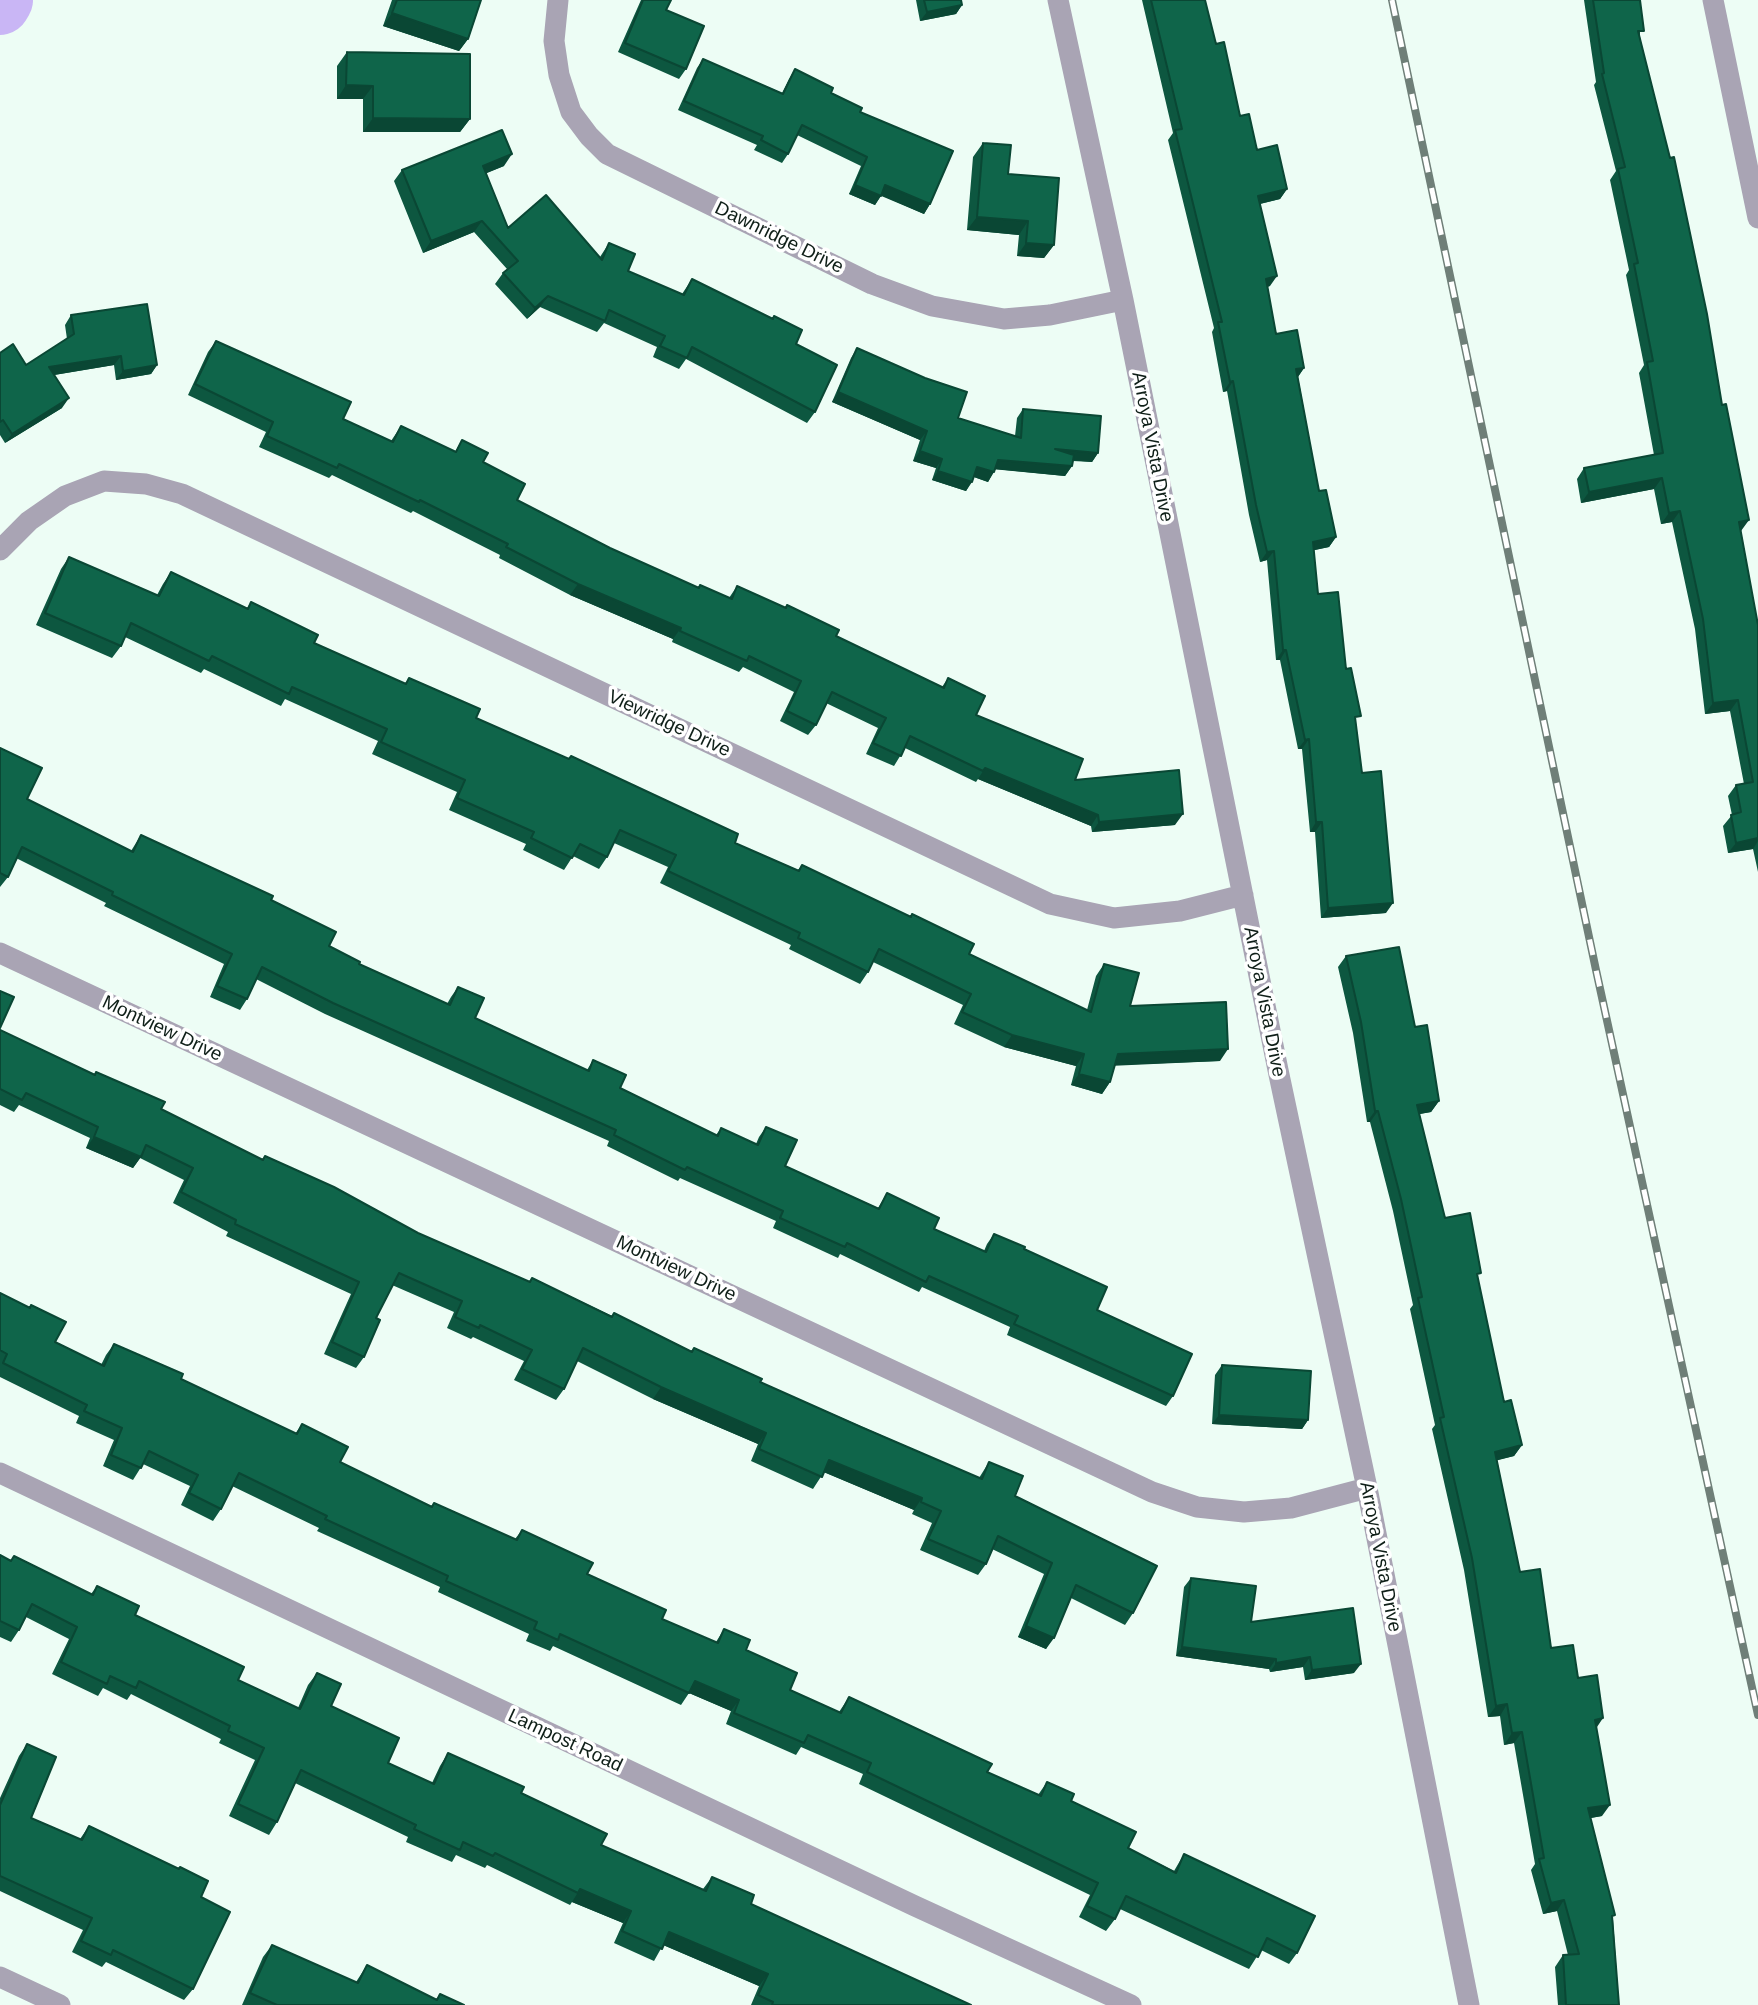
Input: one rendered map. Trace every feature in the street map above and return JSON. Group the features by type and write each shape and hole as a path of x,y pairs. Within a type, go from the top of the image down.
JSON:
{"street":[{"name":"Dawnridge Drive","path":"558,0 554,41 559,75 571,112 607,154 872,284 932,306 1004,319 1050,315 1123,300"},
{"name":"Arroya Vista Drive","path":"1058,0 1123,300 1243,895 1367,1488 1469,2005"},
{"path":"1713,0 1750,136 1758,218"},
{"name":"Viewridge Drive","path":"0,550 29,521 65,496 104,481 146,484 181,494 1050,904 1114,918 1180,911 1243,895"},
{"name":"Montview Drive","path":"0,953 1153,1492 1197,1507 1244,1512 1291,1508 1367,1488"},
{"name":"Lampost Road","path":"0,1473 890,1895 1132,2005"},
{"path":"0,1977 60,2005"}],"building":[{"path":"397,0 481,0 468,39 392,13"},
{"path":"643,0 671,0 666,10 704,26 686,69 625,43"},
{"path":"924,0 961,0 962,5 927,12"},
{"path":"1151,0 1205,0 1216,44 1224,42 1240,116 1249,114 1257,150 1277,145 1287,189 1258,196 1277,276 1266,279 1276,334 1297,330 1304,368 1296,369 1319,491 1326,490 1336,537 1313,542 1318,594 1338,592 1346,669 1351,668 1361,716 1355,717 1362,773 1381,771 1393,903 1328,908 1322,822 1316,822 1309,739 1305,740 1286,650 1283,650 1274,551 1267,552 1256,505 1233,381 1230,382 1218,322 1222,322 1175,130 1182,129"},
{"path":"1593,0 1640,0 1644,31 1638,31 1670,158 1674,157 1707,314 1722,405 1726,404 1749,520 1739,522 1758,625 1758,838 1736,843 1731,815 1741,812 1736,785 1753,782 1738,700 1713,703 1703,619 1680,511 1669,513 1662,478 1589,492 1584,468 1663,453 1647,362 1653,361 1634,264 1638,263 1618,169 1625,167 1602,74 1604,73"},
{"path":"347,52 470,54 470,119 373,118 373,86 346,85"},
{"path":"703,59 783,94 795,69 833,88 831,93 862,108 860,112 953,151 930,204 885,185 881,196 855,185 867,157 802,125 788,154 761,140 763,136 684,101"},
{"path":"502,130 512,154 483,166 508,228 546,195 602,260 609,243 635,254 628,271 684,295 692,279 773,319 774,316 802,330 796,344 837,365 815,412 692,347 687,358 660,346 665,336 609,310 605,321 548,296 535,308 503,273 518,261 482,221 431,241 402,170"},
{"path":"983,143 1011,145 1008,174 1059,178 1054,245 1026,243 1028,221 977,217"},
{"path":"147,304 157,365 123,371 121,356 49,367 69,398 12,434 3,420 0,422 0,353 13,344 26,365 74,334 71,315"},
{"path":"216,341 351,402 343,419 393,442 401,426 456,452 462,440 488,453 483,462 525,484 517,500 610,548 699,588 700,585 732,599 737,586 786,608 787,605 839,630 836,636 944,688 948,678 985,696 976,715 1083,759 1075,780 1179,770 1183,814 1099,822 1098,815 985,768 983,771 910,736 901,756 873,743 886,718 832,692 816,725 787,711 801,681 749,656 747,661 680,631 681,628 578,584 506,547 508,544 420,500 419,502 339,464 337,468 267,436 273,422 195,384"},
{"path":"857,348 925,378 967,392 958,418 1021,438 1023,409 1101,416 1098,453 1055,449 1074,455 1072,466 998,460 994,472 977,467 972,482 938,471 942,459 920,451 927,431 838,392"},
{"path":"69,557 159,596 171,572 248,609 251,602 318,635 314,643 406,684 409,678 480,709 476,718 569,759 571,756 738,834 735,843 799,871 802,865 974,944 969,954 1091,1012 1104,964 1139,973 1130,1006 1226,1002 1228,1049 1118,1054 1110,1082 1079,1074 1084,1054 1012,1035 962,1012 971,994 879,949 868,972 798,938 800,933 668,871 676,855 620,830 607,857 580,844 572,858 531,838 534,832 457,798 465,780 381,742 387,729 292,687 289,694 212,656 209,661 131,623 121,646 45,613"},
{"path":"0,748 42,768 27,799 133,852 141,835 273,896 271,900 336,932 329,946 360,962 359,964 450,1005 458,987 484,998 475,1018 589,1071 593,1060 626,1075 620,1088 718,1136 721,1128 758,1145 766,1127 797,1140 785,1166 879,1209 887,1193 939,1218 934,1229 986,1252 994,1234 1107,1287 1097,1310 1192,1354 1173,1396 1014,1324 1018,1316 929,1276 926,1282 847,1243 845,1247 780,1218 783,1211 687,1167 685,1170 614,1135 616,1130 333,1003 262,967 247,999 217,986 232,954 22,847 8,877 0,873"},
{"path":"1399,947 1415,1027 1427,1025 1439,1101 1417,1105 1445,1218 1470,1213 1481,1273 1477,1274 1504,1402 1511,1400 1522,1445 1495,1452 1520,1572 1540,1569 1551,1648 1573,1645 1578,1678 1597,1675 1603,1718 1595,1720 1610,1805 1588,1808 1615,1915 1612,1916 1619,2005 1566,2005 1563,1955 1579,1954 1564,1900 1551,1903 1539,1859 1544,1858 1522,1732 1512,1733 1507,1704 1496,1706 1472,1558 1440,1418 1444,1417 1418,1298 1422,1297 1401,1199 1378,1111 1375,1111 1361,1022 1346,956"},
{"path":"0,991 14,997 0,1028"},
{"path":"0,1030 95,1075 96,1072 165,1102 161,1109 263,1160 265,1156 334,1187 418,1233 530,1282 532,1278 612,1317 614,1313 692,1352 694,1348 762,1379 760,1382 861,1427 982,1479 989,1462 1023,1476 1015,1496 1157,1566 1133,1613 1076,1585 1054,1638 1026,1626 1052,1563 998,1536 986,1564 928,1539 941,1511 921,1502 922,1498 829,1460 822,1477 759,1449 766,1433 661,1387 583,1348 564,1389 522,1369 532,1350 480,1325 479,1328 455,1317 462,1301 399,1273 376,1318 380,1320 364,1357 332,1342 359,1282 235,1224 236,1220 181,1192 193,1168 146,1145 141,1157 94,1137 98,1127 26,1093 22,1100 0,1089"},
{"path":"0,1293 66,1322 55,1342 104,1366 114,1344 183,1374 181,1379 297,1434 302,1424 348,1447 340,1462 432,1507 434,1503 517,1540 522,1530 593,1563 587,1574 666,1610 662,1619 718,1643 724,1629 750,1640 746,1650 797,1673 790,1690 841,1713 849,1697 992,1764 987,1772 1041,1796 1047,1782 1074,1794 1071,1801 1136,1832 1128,1848 1176,1873 1184,1854 1315,1916 1297,1953 1267,1938 1258,1957 1126,1896 1115,1919 1087,1906 1098,1883 867,1772 871,1763 808,1735 804,1743 734,1713 739,1700 695,1681 689,1693 560,1634 558,1640 534,1629 537,1622 446,1581 448,1576 325,1519 327,1516 239,1473 221,1509 189,1493 198,1475 149,1451 141,1468 111,1455 122,1428 84,1411 87,1405 3,1363 7,1354 0,1350"},
{"path":"1222,1365 1311,1371 1308,1420 1219,1415"},
{"path":"0,1555 11,1561 14,1556 93,1595 97,1586 139,1606 135,1615 244,1667 238,1680 300,1709 317,1673 341,1684 331,1706 399,1738 388,1763 434,1784 448,1753 524,1787 521,1793 607,1834 601,1845 706,1891 712,1877 754,1895 751,1904 971,2005 772,2005 773,2002 758,1995 768,1974 669,1932 662,1949 622,1931 631,1911 580,1889 578,1893 495,1853 493,1856 463,1842 460,1850 414,1829 416,1825 301,1770 277,1822 238,1804 264,1748 228,1731 230,1726 139,1681 136,1688 110,1676 107,1684 61,1662 77,1627 32,1604 19,1630 0,1621"},
{"path":"1191,1578 1256,1586 1251,1622 1353,1608 1361,1664 1312,1670 1310,1657 1276,1663 1276,1659 1182,1647"},
{"path":"27,1744 56,1757 31,1818 82,1840 89,1826 179,1869 180,1867 208,1881 201,1897 230,1912 193,1989 113,1950 111,1955 81,1941 92,1918 0,1876 0,1805"},
{"path":"272,1945 358,1983 367,1965 437,2000 440,1994 464,2005 277,2005 250,1993"}],"waterway":[{"path":"0,5 3,0"}],"railway":[{"path":"1392,0 1596,970 1758,1715"}]}
